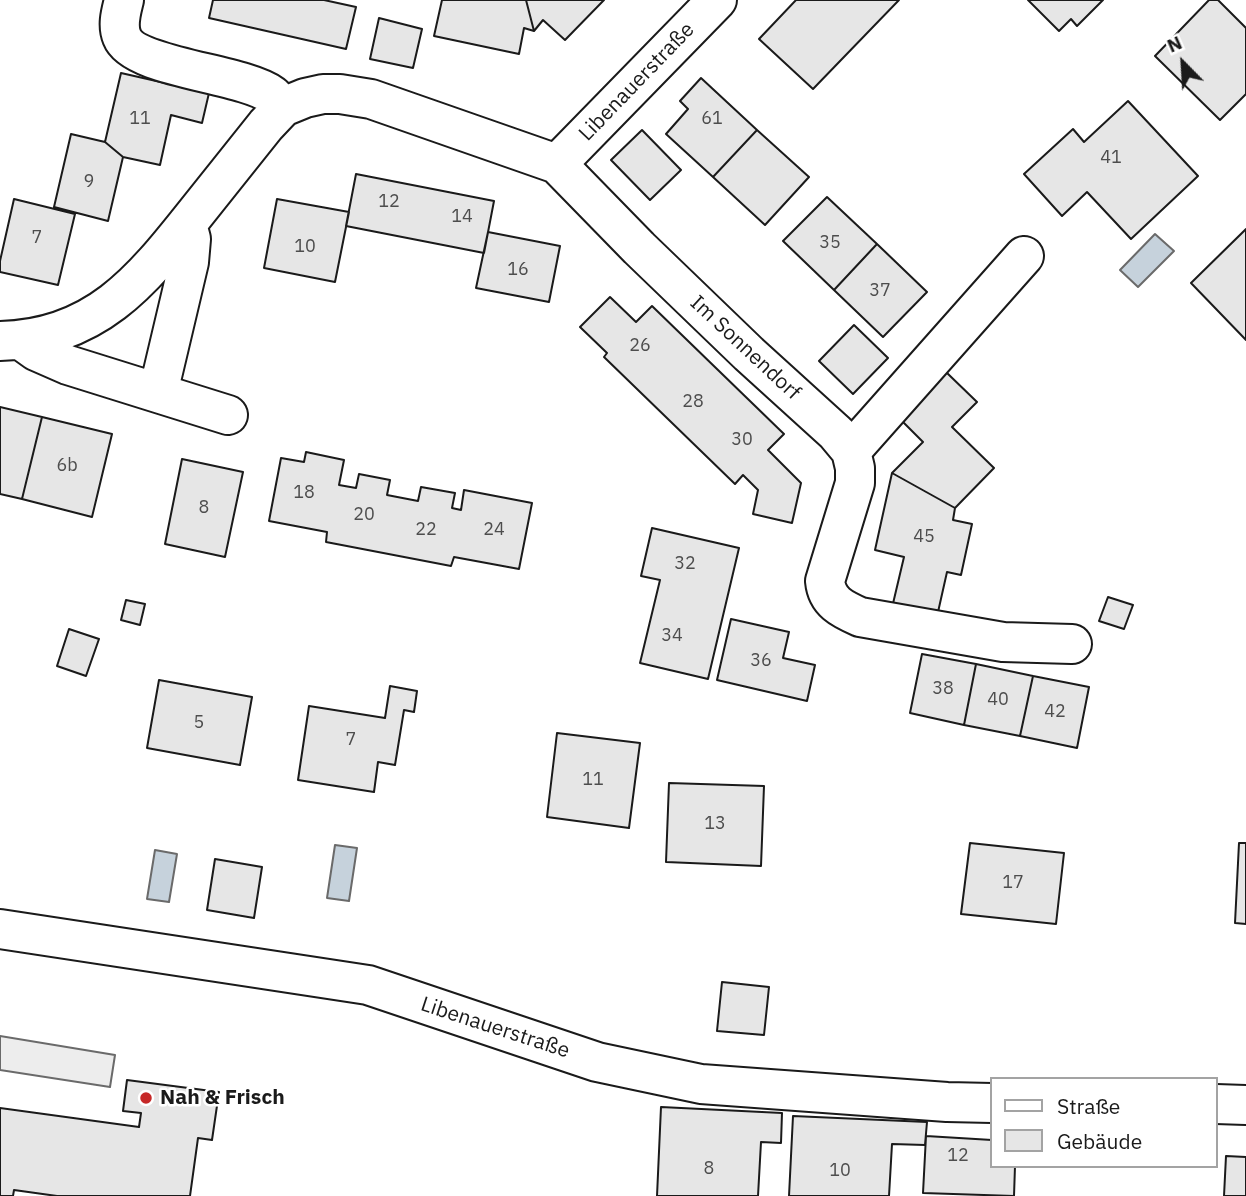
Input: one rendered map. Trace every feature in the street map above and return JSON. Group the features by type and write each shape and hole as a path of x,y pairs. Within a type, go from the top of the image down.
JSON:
{"street":[{"path":"124,0 119,19 122,38 131,49 150,58 249,85 271,94 283,107"},
{"name":"Libenauerstraße","path":"557,163 716,0"},
{"name":"Im Sonnendorf","path":"11,341 71,326 93,317 123,296 148,271 283,107 323,94 371,99 557,163 649,258 836,433 851,451"},
{"path":"158,393 188,262 191,239 187,224"},
{"path":"1024,256 851,451 855,484 825,580 826,590 831,599 844,610 860,617 1003,642 1072,644"},
{"name":"Im Sonnendorf","path":"11,341 68,365 228,415"},
{"name":"Libenauerstraße","path":"0,929 368,985 597,1062 701,1084 990,1103"},
{"path":"1218,1104 1246,1105"}],"shaded area":[{"path":"1155,234 1174,251 1138,287 1120,270"},
{"path":"335,845 357,848 349,901 327,898"},
{"path":"155,850 177,854 169,902 147,899"},
{"path":"0,1036 115,1055 110,1087 0,1070"}],"building":[{"path":"213,0 324,0 356,7 346,49 209,18"},
{"path":"442,0 526,0 534,31 524,28 519,54 434,36"},
{"path":"526,0 604,0 565,40 543,20 534,31"},
{"path":"796,0 899,0 813,89 759,39"},
{"path":"1028,0 1103,0 1077,26 1071,19 1059,31"},
{"path":"1209,0 1218,0 1246,28 1246,94 1220,120 1155,56"},
{"path":"379,18 422,29 413,68 370,59"},
{"path":"121,73 209,93 202,123 171,115 160,165 123,157 105,142"},
{"path":"701,78 757,130 713,177 666,134 688,109 680,101"},
{"path":"1128,101 1198,176 1131,239 1087,192 1062,216 1024,174 1073,129 1084,142"},
{"path":"642,130 681,170 650,200 611,160"},
{"path":"757,130 809,177 765,225 713,177"},
{"path":"71,134 105,142 123,157 108,221 54,207"},
{"path":"356,174 494,201 484,253 346,226"},
{"path":"827,197 877,244 834,290 783,241"},
{"path":"14,199 75,214 58,285 0,272"},
{"path":"277,199 349,212 335,282 264,268"},
{"path":"1246,229 1246,340 1191,283"},
{"path":"488,232 560,246 549,302 476,288"},
{"path":"877,244 927,292 883,337 834,290"},
{"path":"610,297 636,322 652,306 784,434 768,450 801,483 792,523 753,514 758,490 743,475 735,484 604,357 607,353 580,327"},
{"path":"854,325 888,358 853,394 819,361"},
{"path":"946,372 977,402 952,427 994,468 955,508 892,473 923,442 900,419"},
{"path":"0,407 42,417 22,499 0,494"},
{"path":"42,417 112,434 92,517 22,499"},
{"path":"306,452 344,460 339,485 356,488 359,474 390,480 387,495 418,501 421,487 455,493 452,508 461,510 464,490 532,503 519,569 454,557 451,566 326,542 327,532 269,521 281,458 304,462"},
{"path":"182,459 243,472 225,557 165,544"},
{"path":"892,473 955,508 953,520 972,524 961,575 947,572 936,621 891,612 904,557 875,550"},
{"path":"652,528 739,548 708,679 640,663 660,580 641,576"},
{"path":"1108,597 1133,605 1124,629 1099,621"},
{"path":"126,600 145,604 140,625 121,620"},
{"path":"731,619 789,632 783,658 815,665 807,701 717,680"},
{"path":"69,629 99,639 86,676 57,666"},
{"path":"922,654 976,664 964,725 910,713"},
{"path":"976,664 1033,676 1020,736 964,725"},
{"path":"1033,676 1089,687 1077,748 1020,736"},
{"path":"159,680 252,697 240,765 147,748"},
{"path":"390,686 417,691 414,712 404,710 395,765 378,762 374,792 298,780 309,706 385,718"},
{"path":"557,733 640,743 629,828 547,817"},
{"path":"669,783 764,786 761,866 666,862"},
{"path":"970,843 1064,853 1056,924 961,914"},
{"path":"1239,843 1246,843 1246,924 1235,923"},
{"path":"215,859 262,867 254,918 207,910"},
{"path":"722,982 769,987 764,1035 717,1031"},
{"path":"127,1080 219,1092 212,1140 198,1138 190,1196 57,1196 14,1190 13,1196 0,1196 0,1108 139,1127 141,1113 123,1111"},
{"path":"661,1107 782,1113 781,1143 761,1142 758,1196 657,1196"},
{"path":"793,1116 927,1122 925,1145 892,1144 889,1196 789,1196"},
{"path":"926,1136 990,1140 990,1168 1015,1168 1014,1196 923,1193"},
{"path":"1226,1156 1246,1157 1246,1196 1224,1196"}],"place":[{"name":"Nah & Frisch","path":"146,1098"}]}
